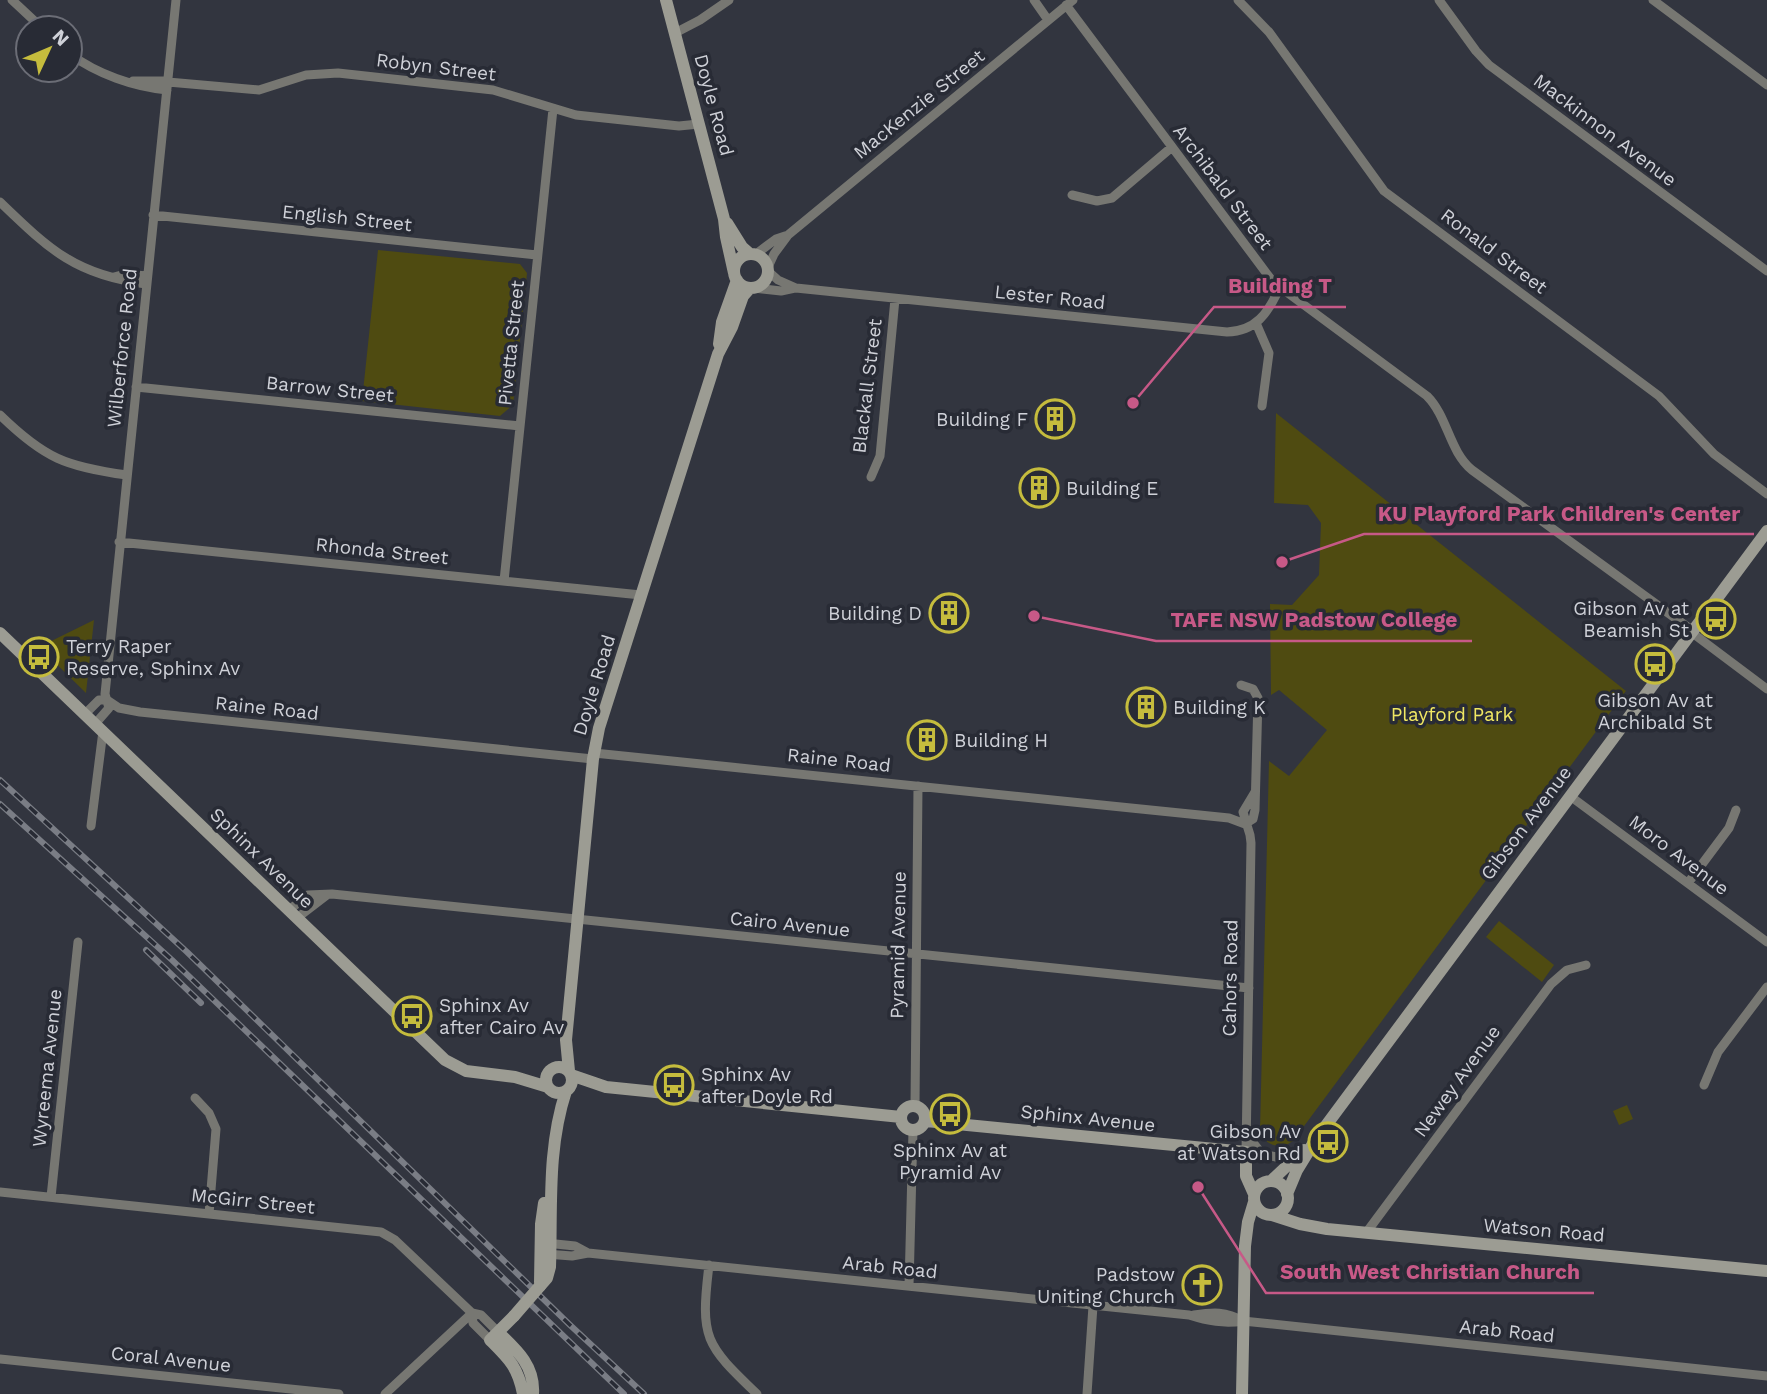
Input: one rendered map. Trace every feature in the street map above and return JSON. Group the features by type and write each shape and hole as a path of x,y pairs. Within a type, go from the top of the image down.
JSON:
{"street":[{"path":"12,0 27,14"},
{"name":"Wilberforce Road","path":"91,825 99,728 108,710 105,694 119,541 176,0"},
{"name":"Doyle Road","path":"666,0 724,219 736,277 733,298 722,323 718,354"},
{"path":"675,33 729,0"},
{"path":"1034,0 1048,20"},
{"name":"Ronald Street","path":"1238,0 1273,38 1384,191 1659,396 1714,454 1767,494"},
{"name":"Mackinnon Avenue","path":"1439,0 1489,65 1767,271"},
{"path":"1653,0 1767,85"},
{"name":"MacKenzie Street","path":"768,269 774,254 788,235 1070,3"},
{"name":"Archibald Street","path":"1070,3 1172,147 1279,289 1427,396 1437,409 1461,457 1472,470 1767,689"},
{"name":"Robyn Street","path":"84,64 131,81 259,90 306,75 338,73 493,90 553,109 589,116 679,125 699,124"},
{"name":"Pivetta Street","path":"504,581 553,109"},
{"path":"1072,195 1097,201 1112,198 1172,147"},
{"path":"0,202 55,253 82,268 114,277 125,274 147,280"},
{"name":"English Street","path":"153,215 537,255"},
{"name":"Doyle Road","path":"724,219 737,241 753,254"},
{"name":"MacKenzie Street","path":"753,254 776,239 788,235"},
{"path":"753,254 763,258 768,269 764,282 752,288 743,286 736,277 738,260 753,254"},
{"name":"Lester Road","path":"768,269 778,280 796,288 895,299 1220,332 1240,331 1256,323"},
{"name":"Doyle Road","path":"570,1073 566,1040 599,728 718,354 732,327 743,296 752,288"},
{"name":"Lester Road","path":"752,288 781,291 796,288"},
{"path":"1262,406 1269,353 1256,323 1270,308 1279,289"},
{"name":"Blackall Street","path":"871,477 880,456 895,299"},
{"name":"Barrow Street","path":"135,387 520,426"},
{"path":"0,415 28,441 62,461 90,470 127,475"},
{"name":"Gibson Avenue","path":"1287,1198 1297,1170 1316,1139 1767,531"},
{"name":"Rhonda Street","path":"119,541 641,595"},
{"name":"Sphinx Avenue","path":"0,633 445,1060 466,1071 515,1077 549,1088"},
{"name":"Cahors Road","path":"1241,685 1254,689 1258,698 1253,819 1245,824 1251,843 1246,1176 1254,1198 1245,1246 1242,1394"},
{"path":"85,714 99,700 107,700"},
{"name":"Raine Road","path":"107,700 118,708 140,712 918,786 1229,818 1245,824"},
{"name":"Pyramid Avenue","path":"915,1105 918,786"},
{"name":"Moro Avenue","path":"1570,796 1767,942"},
{"path":"1688,883 1729,828 1736,810"},
{"name":"Cairo Avenue","path":"293,914 327,895 1249,988"},
{"name":"Wyreema Avenue","path":"51,1197 78,942"},
{"name":"Newey Avenue","path":"1366,1233 1551,984 1567,970 1586,965"},
{"path":"1704,1085 1714,1059 1767,987"},
{"name":"Doyle Road","path":"552,1068 566,1040"},
{"path":"556,1122 545,1080 552,1068 559,1066 606,1087"},
{"name":"Sphinx Avenue","path":"515,1077 552,1068"},
{"path":"494,1336 547,1278 542,1211 550,1185 556,1122 572,1083 570,1073"},
{"path":"549,1088 556,1093 606,1087 901,1117"},
{"path":"195,1098 209,1113 216,1129 209,1214"},
{"path":"915,1105 925,1112 926,1121 921,1128 913,1130 905,1127 901,1117 907,1107 915,1105"},
{"name":"Sphinx Avenue","path":"926,1121 1246,1153"},
{"path":"909,1286 913,1130"},
{"path":"1246,1134 1262,1154 1276,1157 1300,1153"},
{"name":"Gibson Avenue","path":"1268,1182 1316,1139"},
{"path":"1246,1153 1256,1172 1268,1182 1283,1186 1296,1214 1318,1228"},
{"path":"1268,1182 1257,1188 1254,1198 1261,1212 1271,1215"},
{"name":"McGirr Street","path":"0,1192 381,1232 395,1240 472,1312"},
{"path":"1245,1246 1255,1228 1271,1215 1280,1212 1287,1198"},
{"name":"Watson Road","path":"1271,1215 1318,1228 1767,1271"},
{"name":"Arab Road","path":"545,1248 572,1256 588,1253 709,1265 1189,1315 1212,1322 1243,1321 1767,1376"},
{"path":"709,1265 704,1310 709,1336 719,1356 757,1394"},
{"path":"1087,1394 1093,1306"},
{"path":"385,1394 472,1312 481,1315 518,1370 523,1394"},
{"path":"494,1336 527,1363 532,1377 533,1394"},
{"name":"Coral Avenue","path":"0,1359 339,1394"}],"green space":[{"path":"378,250 520,264 527,273 513,405 500,416 362,401"},
{"name":"Playford Park","path":"1276,413 1626,691 1293,1141 1283,1147 1268,1143 1260,1130 1269,761 1289,776 1327,730 1279,690 1271,695 1270,604 1292,605 1319,575 1321,523 1308,505 1274,503"},
{"path":"94,620 86,693 39,647"},
{"path":"1499,921 1554,965 1542,982 1486,937"},
{"path":"1627,1105 1633,1119 1619,1125 1613,1111"}],"railway":[{"path":"0,780 187,952 644,1394"},
{"path":"0,804 172,960 624,1394"},
{"path":"146,950 201,1003"}],"place":[{"name":"Building T","path":"1133,403"},
{"name":"Building F","path":"1055,419"},
{"name":"Building E","path":"1039,488"},
{"name":"KU Playford Park Children's Center","path":"1282,562"},
{"name":"Building D","path":"949,613"},
{"name":"TAFE NSW Padstow College","path":"1034,616"},
{"name":"Gibson Av at Beamish St","path":"1716,619"},
{"name":"Terry Raper Reserve, Sphinx Av","path":"39,657"},
{"name":"Gibson Av at Archibald St","path":"1655,664"},
{"name":"Building K","path":"1146,707"},
{"name":"Building H","path":"927,740"},
{"name":"Sphinx Av after Cairo Av","path":"412,1016"},
{"name":"Sphinx Av after Doyle Rd","path":"674,1085"},
{"name":"Sphinx Av at Pyramid Av","path":"950,1114"},
{"name":"Gibson Av at Watson Rd","path":"1328,1142"},
{"name":"South West Christian Church","path":"1198,1187"},
{"name":"Padstow Uniting Church","path":"1202,1285"}]}
